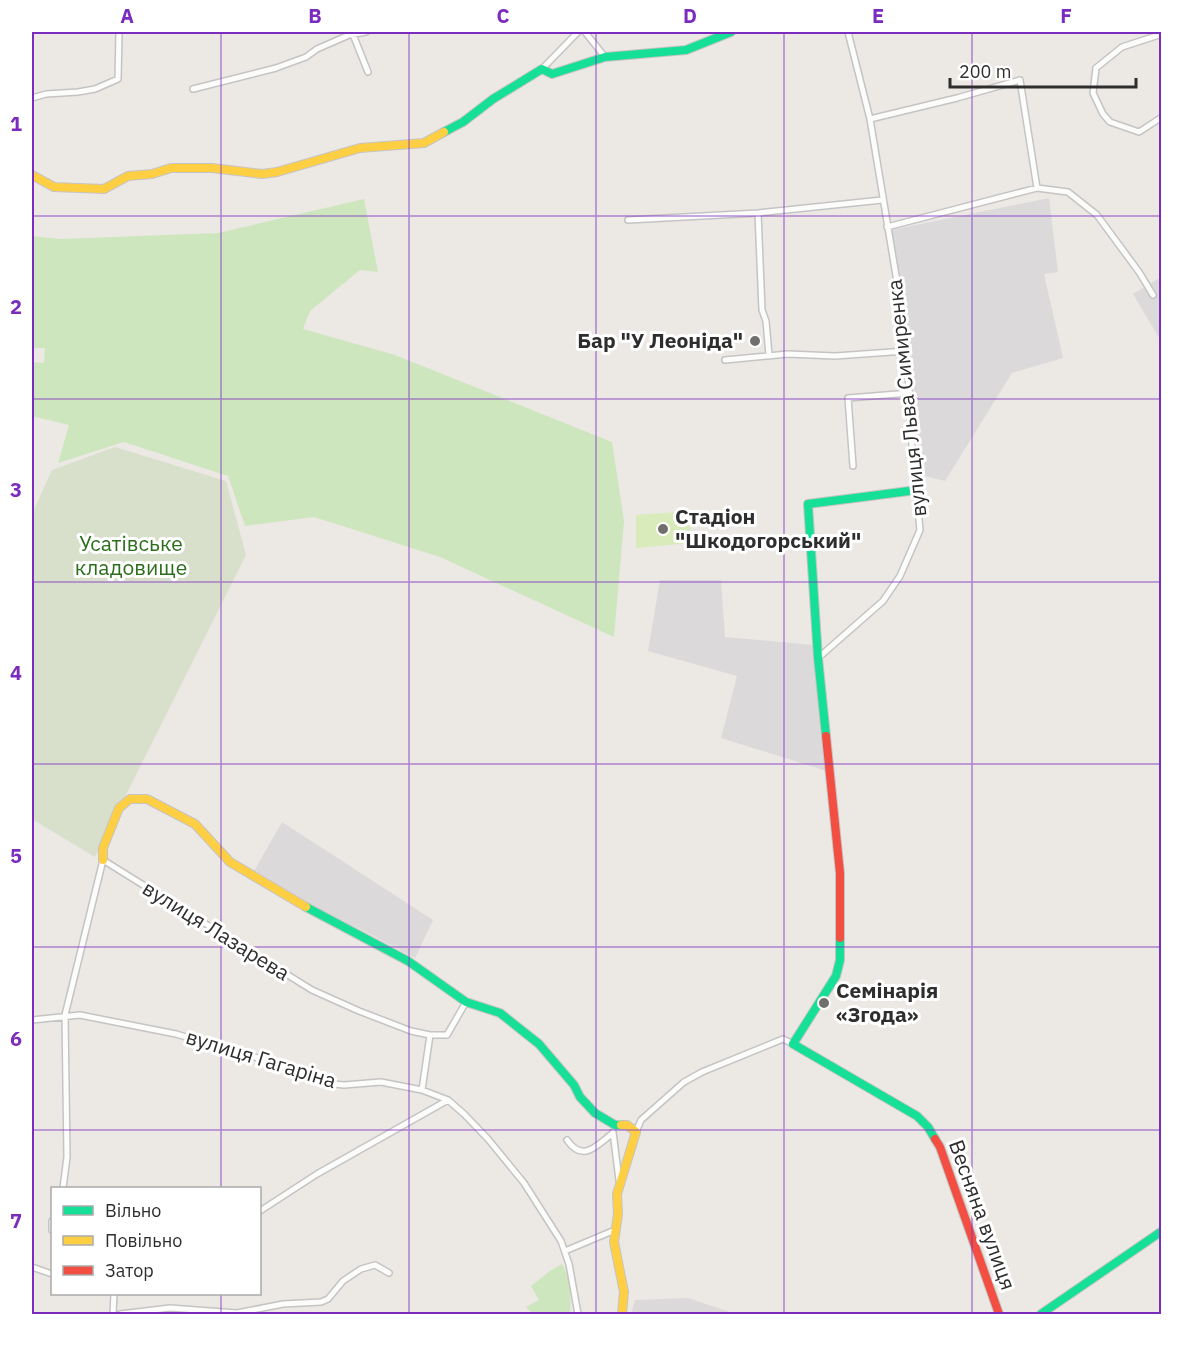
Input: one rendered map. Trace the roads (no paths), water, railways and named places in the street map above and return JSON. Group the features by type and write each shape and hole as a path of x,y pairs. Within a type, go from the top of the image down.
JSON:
{"street":[{"path":"32,98 46,94 78,93 95,89 118,79 119,32"},
{"path":"194,89 276,68 306,57 317,49 352,34 366,32"},
{"path":"32,175 54,187 104,189 128,176 152,174 171,168 212,168 262,174 277,172 360,148 424,143 463,122 493,99 542,69 578,32"},
{"path":"585,32 605,57"},
{"path":"542,69 552,74 605,57 686,50 732,32"},
{"name":"вулиця Льва Симиренка","path":"818,658 883,601 900,576 920,530 912,445 906,336 870,119 848,32"},
{"path":"352,34 369,72"},
{"path":"1161,34 1122,47 1096,68 1094,93 1103,114 1110,122 1139,132 1161,117"},
{"path":"870,119 1020,80 1037,188"},
{"path":"887,227 1037,188 1068,192 1096,215 1153,295"},
{"path":"628,220 758,213 882,200"},
{"path":"758,213 762,310 766,321 770,355"},
{"path":"725,360 770,355 835,356 906,351"},
{"path":"853,466 848,398 910,393"},
{"path":"63,1187 67,1156 65,1015 103,860 103,848 119,808 130,799 147,799 195,824 230,862 250,875 301,905 408,961 466,1002 500,1013 526,1032 574,1085 595,1113 615,1125 627,1125 641,1120 684,1082 702,1072 783,1039 793,1044 826,995 836,976 840,960 838,858 818,658 808,504 917,490"},
{"name":"вулиця Лазарева","path":"103,860 312,990 411,1031 430,1035"},
{"path":"422,1090 430,1035 447,1035 466,1002"},
{"name":"вулиця Гагаріна","path":"32,1020 80,1015 176,1034 268,1061 325,1083 344,1085 381,1082 422,1090 448,1100 488,1139 524,1183 561,1240 578,1314"},
{"name":"Весняна вулиця","path":"793,1044 906,1109 928,1126 939,1147 999,1314"},
{"path":"261,1210 317,1174 448,1100"},
{"path":"622,1314 625,1293 614,1240 618,1221 616,1202 620,1181 641,1120"},
{"path":"615,1125 613,1133 620,1181"},
{"path":"627,1125 636,1132"},
{"path":"567,1140 574,1150 582,1152 591,1149 613,1133"},
{"path":"565,1251 615,1230"},
{"path":"1041,1314 1161,1231"},
{"path":"120,1314 170,1308 245,1313 283,1304 321,1302 328,1299 343,1281 361,1269 375,1265 389,1273"},
{"path":"32,1267 51,1274"},
{"path":"113,1314 114,1295"}],"place":[{"name":"Бар \"У Леоніда\"","path":"755,341"},
{"name":"Стадіон \"Шкодогорський\"","path":"663,529"},
{"name":"Семінарія «Згода»","path":"824,1003"}],"park label":[{"name":"Усатівське кладовище","path":"131,556"}]}
